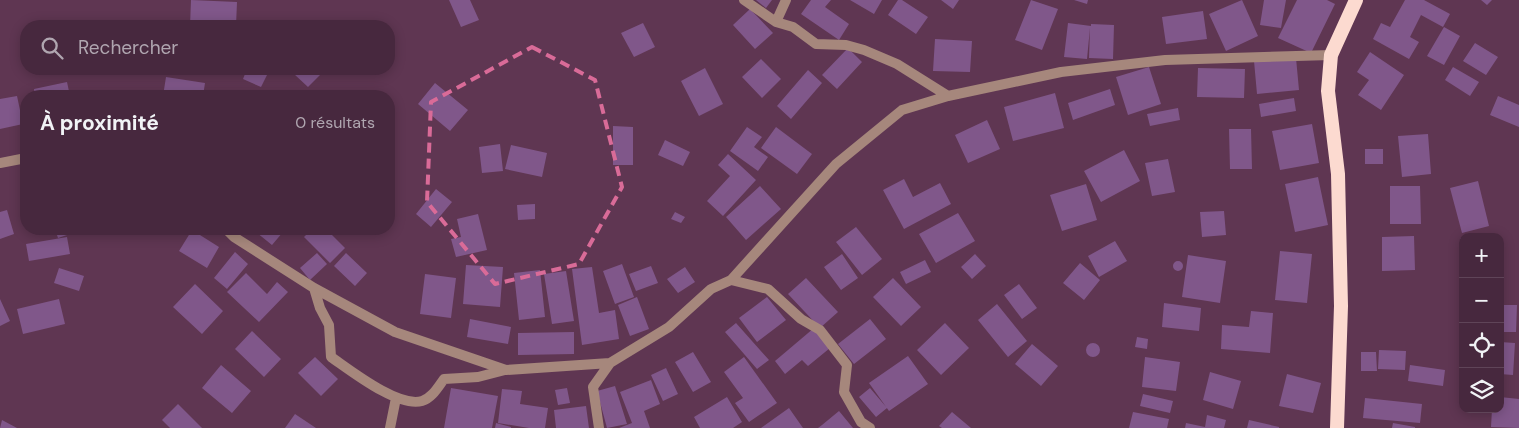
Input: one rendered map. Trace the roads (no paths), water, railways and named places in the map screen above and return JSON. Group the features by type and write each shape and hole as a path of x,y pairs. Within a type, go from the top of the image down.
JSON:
{"highway":[{"path":"1337,428 1341,306 1338,174 1328,91 1331,55 1356,0"}],"street":[{"path":"744,0 776,22 793,27 816,44 846,45 897,64 948,96"},
{"path":"776,22 786,0"},
{"path":"599,428 593,387 610,363 669,327 711,289 731,280 836,164 870,134 902,110 948,96 1061,72 1165,60 1331,55"},
{"path":"0,163 20,159"},
{"path":"232,235 314,288 395,332 506,370"},
{"path":"731,280 768,289 802,319 820,330 847,365 844,392 861,422 870,428"},
{"path":"314,288 320,308 329,325 331,357 361,378 396,398 420,401 432,395 444,380 478,377 506,370 610,363"},
{"path":"390,428 396,398"}]}
